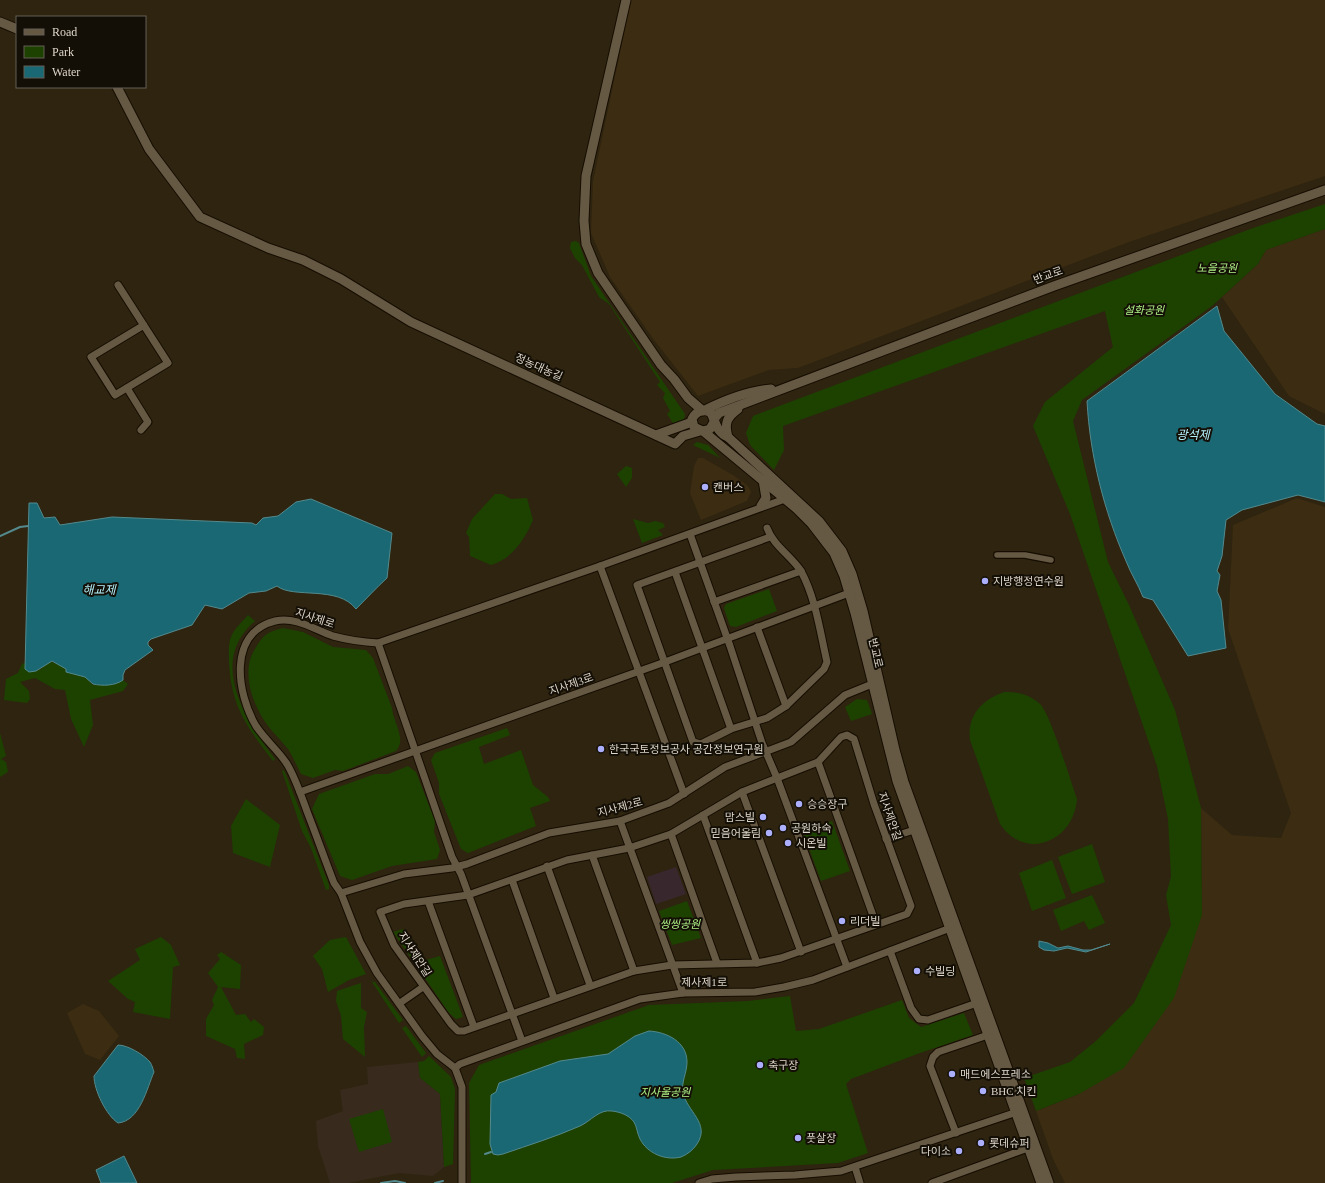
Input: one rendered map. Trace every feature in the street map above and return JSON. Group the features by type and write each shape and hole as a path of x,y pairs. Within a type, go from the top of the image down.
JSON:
{"street":[{"path":"626,0 586,176 584,234 586,244 598,273 661,365 688,398 704,410 711,413 714,421 710,429 683,436 672,442"},
{"path":"0,22 16,29"},
{"name":"정농대농길","path":"118,88 150,148 200,217 268,248 303,260 342,279 411,322 458,345 577,397 672,442"},
{"name":"반교로","path":"952,928 914,830 888,752 863,611 844,556 819,521 728,437 722,435 714,421 719,413 780,388 1054,286 1325,190"},
{"path":"118,285 144,325 168,363 115,395 91,358 144,325"},
{"path":"661,365 661,369 691,412 694,427 702,431"},
{"path":"127,388 148,422 141,430"},
{"name":"반교로","path":"704,410 757,390 780,388"},
{"path":"728,437 726,421 728,417 743,404"},
{"path":"656,435 676,429 692,420 697,413 704,410"},
{"path":"672,442 676,429"},
{"name":"반교로","path":"702,431 762,478 811,523 834,553 849,593 894,750 952,928"},
{"path":"761,506 766,498 762,478"},
{"name":"지사제로","path":"455,1068 437,1054 369,960 360,942 341,893 334,882 300,792 287,764 257,727 251,715 240,676 242,649 249,637 261,626 276,621 287,620 353,641 378,643 600,566 690,534 761,506 785,499"},
{"path":"767,528 770,536 795,562 809,588 815,607 827,662 824,669 786,706 767,718 731,729 701,744 693,742 637,585 770,536"},
{"path":"690,534 728,638 762,743 767,751 847,967"},
{"path":"997,555 1025,555 1051,560"},
{"path":"600,566 684,794"},
{"path":"714,602 801,571"},
{"path":"675,572 731,729"},
{"name":"지사제3로","path":"300,792 638,672 849,593"},
{"path":"757,627 786,706"},
{"path":"378,643 452,857 458,867 522,1041"},
{"name":"지사제2로","path":"341,893 404,874 458,867 549,833 620,821 669,803 725,767 791,742 845,695 875,683"},
{"name":"지사제안길","path":"847,735 854,739 886,839 911,906 907,914 781,958 757,962 672,965 634,971 590,985 474,1027 458,1031 423,987 394,945 380,912 404,904 468,895 572,858 629,848 671,834 742,792 818,762 841,737 847,735"},
{"path":"818,762 876,924"},
{"path":"742,792 800,952"},
{"path":"703,816 757,962"},
{"path":"620,821 682,993"},
{"path":"886,839 914,830"},
{"path":"671,834 717,963"},
{"path":"592,855 634,971"},
{"path":"547,866 590,985"},
{"path":"512,880 554,998"},
{"path":"428,901 474,1027"},
{"path":"952,928 988,1035 1018,1111 1049,1183"},
{"path":"952,928 1018,1111 1028,1148 1042,1183"},
{"name":"제사제1로","path":"455,1068 460,1064 628,1003 655,996 682,993 755,992 813,980 952,928"},
{"path":"890,951 911,1008 919,1019 928,1020 977,1003"},
{"path":"400,1003 423,987"},
{"path":"956,1133 930,1066 933,1057 938,1052 988,1035"},
{"path":"455,1068 462,1087 462,1183"},
{"path":"699,1183 712,1179 832,1172 855,1167 1018,1111"},
{"path":"932,1183 1028,1148"},
{"path":"855,1167 860,1183"}],"shaded area":[{"path":"631,0 1325,0 1325,176 1129,242 798,368 769,370 698,396 654,340 610,277 591,233 593,181"},
{"path":"1325,229 1325,414 1289,396 1222,297 1258,264 1266,250"},
{"path":"698,458 703,458 733,475 748,486 751,492 747,501 701,520 690,493 694,466"},
{"path":"1297,498 1325,507 1325,1183 1065,1183 1053,1159 1036,1111 1079,1094 1202,915 1201,808 1232,835 1281,838 1291,813 1228,629 1233,525"},
{"path":"676,867 686,894 656,904 647,877"},
{"path":"83,1004 99,1011 119,1036 100,1060 85,1054 67,1013"},
{"path":"418,1062 420,1078 440,1094 444,1167 433,1176 399,1173 348,1183 330,1183 318,1146 316,1121 343,1111 340,1090 368,1084 367,1067"}],"green space":[{"name":"설화공원","path":"1325,204 1325,229 1266,250 1258,264 1212,306 1082,400 1073,421 1108,562 1129,605 1175,710 1201,808 1202,915 1174,998 1124,1068 1079,1094 1036,1111 1024,1078 1070,1062 1096,1041 1134,1003 1171,925 1166,895 1171,877 1168,819 1157,766 1070,514 1033,426 1045,402 1113,347 1105,311 783,426 784,450 774,470 750,445 746,433 753,416 1253,228"},
{"path":"576,241 579,243 591,276 685,414 684,419 673,423 667,414 670,411 663,398 665,393 657,385 660,382 609,304 599,297 582,265 575,258 570,248 571,242"},
{"path":"697,442 708,445 720,458 693,445"},
{"path":"626,466 632,468 632,478 626,487 617,474"},
{"path":"495,494 502,494 511,499 527,498 533,520 522,541 517,547 505,558 491,565 470,556 469,537 466,533 472,519"},
{"path":"633,519 648,523 655,521 663,523 665,527 658,530 663,535 642,543"},
{"path":"769,589 777,611 736,627 730,626 724,608 726,604"},
{"path":"248,615 255,621 241,637 234,655 233,673 236,691 243,709 253,727 275,759 273,761 255,737 242,715 233,691 230,677 230,640 234,631"},
{"path":"283,628 303,632 333,647 366,650 373,658 392,708 400,736 399,746 396,751 343,771 335,770 313,778 301,774 288,749 270,729 263,718 253,699 250,688 249,668 255,649 260,640 266,635"},
{"path":"49,661 60,665 66,669 66,672 85,677 93,685 113,684 123,680 128,684 123,691 90,700 93,725 84,747 71,719 65,690 55,689 35,678 20,682 29,691 30,699 27,703 4,700 6,679 18,673 22,664 25,663 25,669 29,672 41,669"},
{"path":"1004,692 1019,693 1040,704 1055,734 1077,799 1074,814 1067,826 1058,835 1047,842 1035,844 1023,842 1011,836 1000,824 970,740 971,723 978,710 989,699"},
{"path":"857,699 867,700 872,714 851,721 845,707"},
{"path":"507,728 510,735 479,747 484,764 521,750 533,785 548,797 550,801 530,808 536,826 468,853 461,849 439,794 439,783 431,760 435,753"},
{"path":"0,733 6,756 1,759 6,762 8,772 0,777"},
{"path":"408,766 416,772 435,821 434,832 440,850 437,859 392,866 352,880 340,876 312,809 319,794 375,774 388,774"},
{"path":"284,770 329,885 329,889 326,890 311,848 302,831 282,771"},
{"path":"246,799 280,825 270,867 233,853 231,826"},
{"path":"832,821 850,871 821,881 803,832"},
{"path":"1092,844 1105,882 1072,894 1058,857"},
{"path":"1052,860 1066,898 1032,911 1019,873"},
{"path":"1092,895 1105,923 1089,930 1084,921 1061,931 1053,910"},
{"name":"씽씽공원","path":"687,901 701,938 672,945 659,911"},
{"path":"403,929 426,960 440,956 463,1017 456,1019 449,1013 393,932"},
{"path":"161,937 171,945 180,965 173,967 170,1019 133,1012 135,1002 128,999 108,981 140,960 135,949"},
{"path":"346,937 366,974 349,980 328,992 322,969 313,956 330,940"},
{"path":"221,952 241,965 240,989 221,987 236,1015 245,1014 251,1022 254,1019 264,1027 263,1035 244,1044 245,1059 237,1058 235,1049 206,1036 206,1019 214,1005 212,1000 218,987 208,973 220,959 217,955"},
{"path":"367,981 375,982 403,1020 399,1023 372,982"},
{"path":"361,983 361,1008 367,1012 364,1027 365,1057 343,1039 341,1016 336,1001 337,991"},
{"name":"지사울공원","path":"790,996 796,1031 819,1029 902,1000 909,1018 921,1027 964,1013 973,1035 851,1079 846,1084 868,1153 838,1163 713,1170 672,1183 471,1183 469,1083 479,1065 649,1005 748,1001"},
{"path":"406,1026 426,1053 422,1057 402,1028"},
{"path":"429,1056 451,1077 455,1089 453,1164 444,1167 440,1094 420,1078 418,1062 424,1061"},
{"path":"383,1109 392,1142 359,1152 349,1119"}],"water":[{"name":"광석제","path":"1217,306 1224,331 1275,394 1317,424 1325,426 1325,502 1298,495 1242,510 1226,520 1222,556 1217,571 1220,575 1217,591 1221,600 1226,648 1188,656 1153,600 1143,597 1118,542 1099,483 1091,442 1087,401"},
{"name":"해교제","path":"311,499 392,533 387,578 356,609 348,602 338,597 294,592 284,590 277,586 266,591 249,593 222,609 205,605 192,625 151,639 148,642 148,645 153,650 125,670 123,680 120,682 104,685 93,684 85,677 66,672 66,669 52,661 36,671 29,672 25,669 29,503 37,503 44,518 55,517 60,525 112,517 252,523 256,525 263,518 278,516 296,502"},
{"path":"1039,941 1048,943 1058,948 1068,946 1083,950 1091,950 1110,944 1086,952 1067,948 1054,951 1044,950 1039,947"},
{"path":"649,1031 663,1033 675,1039 684,1049 687,1066 683,1092 688,1105 700,1123 701,1130 701,1137 690,1152 681,1157 675,1158 657,1155 643,1144 635,1124 630,1117 618,1112 607,1111 599,1114 580,1126 561,1134 503,1154 493,1154 490,1144 491,1095 496,1092 499,1083 560,1061 608,1054 635,1036"},
{"path":"118,1045 122,1045 144,1056 150,1062 154,1072 142,1103 126,1121 118,1123 109,1114 98,1095 94,1076"},
{"path":"124,1156 137,1183 101,1183 96,1170"}],"waterway":[{"path":"0,536 20,527 28,526"},
{"path":"485,1154 491,1152"},
{"path":"381,1183 395,1181 405,1183"},
{"path":"435,1183 443,1181"}],"place":[{"name":"캔버스","path":"705,487"},
{"name":"지방행정연수원","path":"985,581"},
{"name":"한국국토정보공사 공간정보연구원","path":"601,749"},
{"name":"승승장구","path":"799,804"},
{"name":"맘스빌","path":"763,817"},
{"name":"공원하숙","path":"783,828"},
{"name":"믿음어울림","path":"769,833"},
{"name":"시온빌","path":"788,843"},
{"name":"리더빌","path":"842,921"},
{"name":"수빌딩","path":"917,971"},
{"name":"축구장","path":"760,1065"},
{"name":"매드에스프레소","path":"952,1074"},
{"name":"BHC 치킨","path":"983,1091"},
{"name":"풋살장","path":"798,1138"},
{"name":"롯데슈퍼","path":"981,1143"},
{"name":"다이소","path":"959,1151"}],"park label":[{"name":"노을공원","path":"1217,268"}]}
